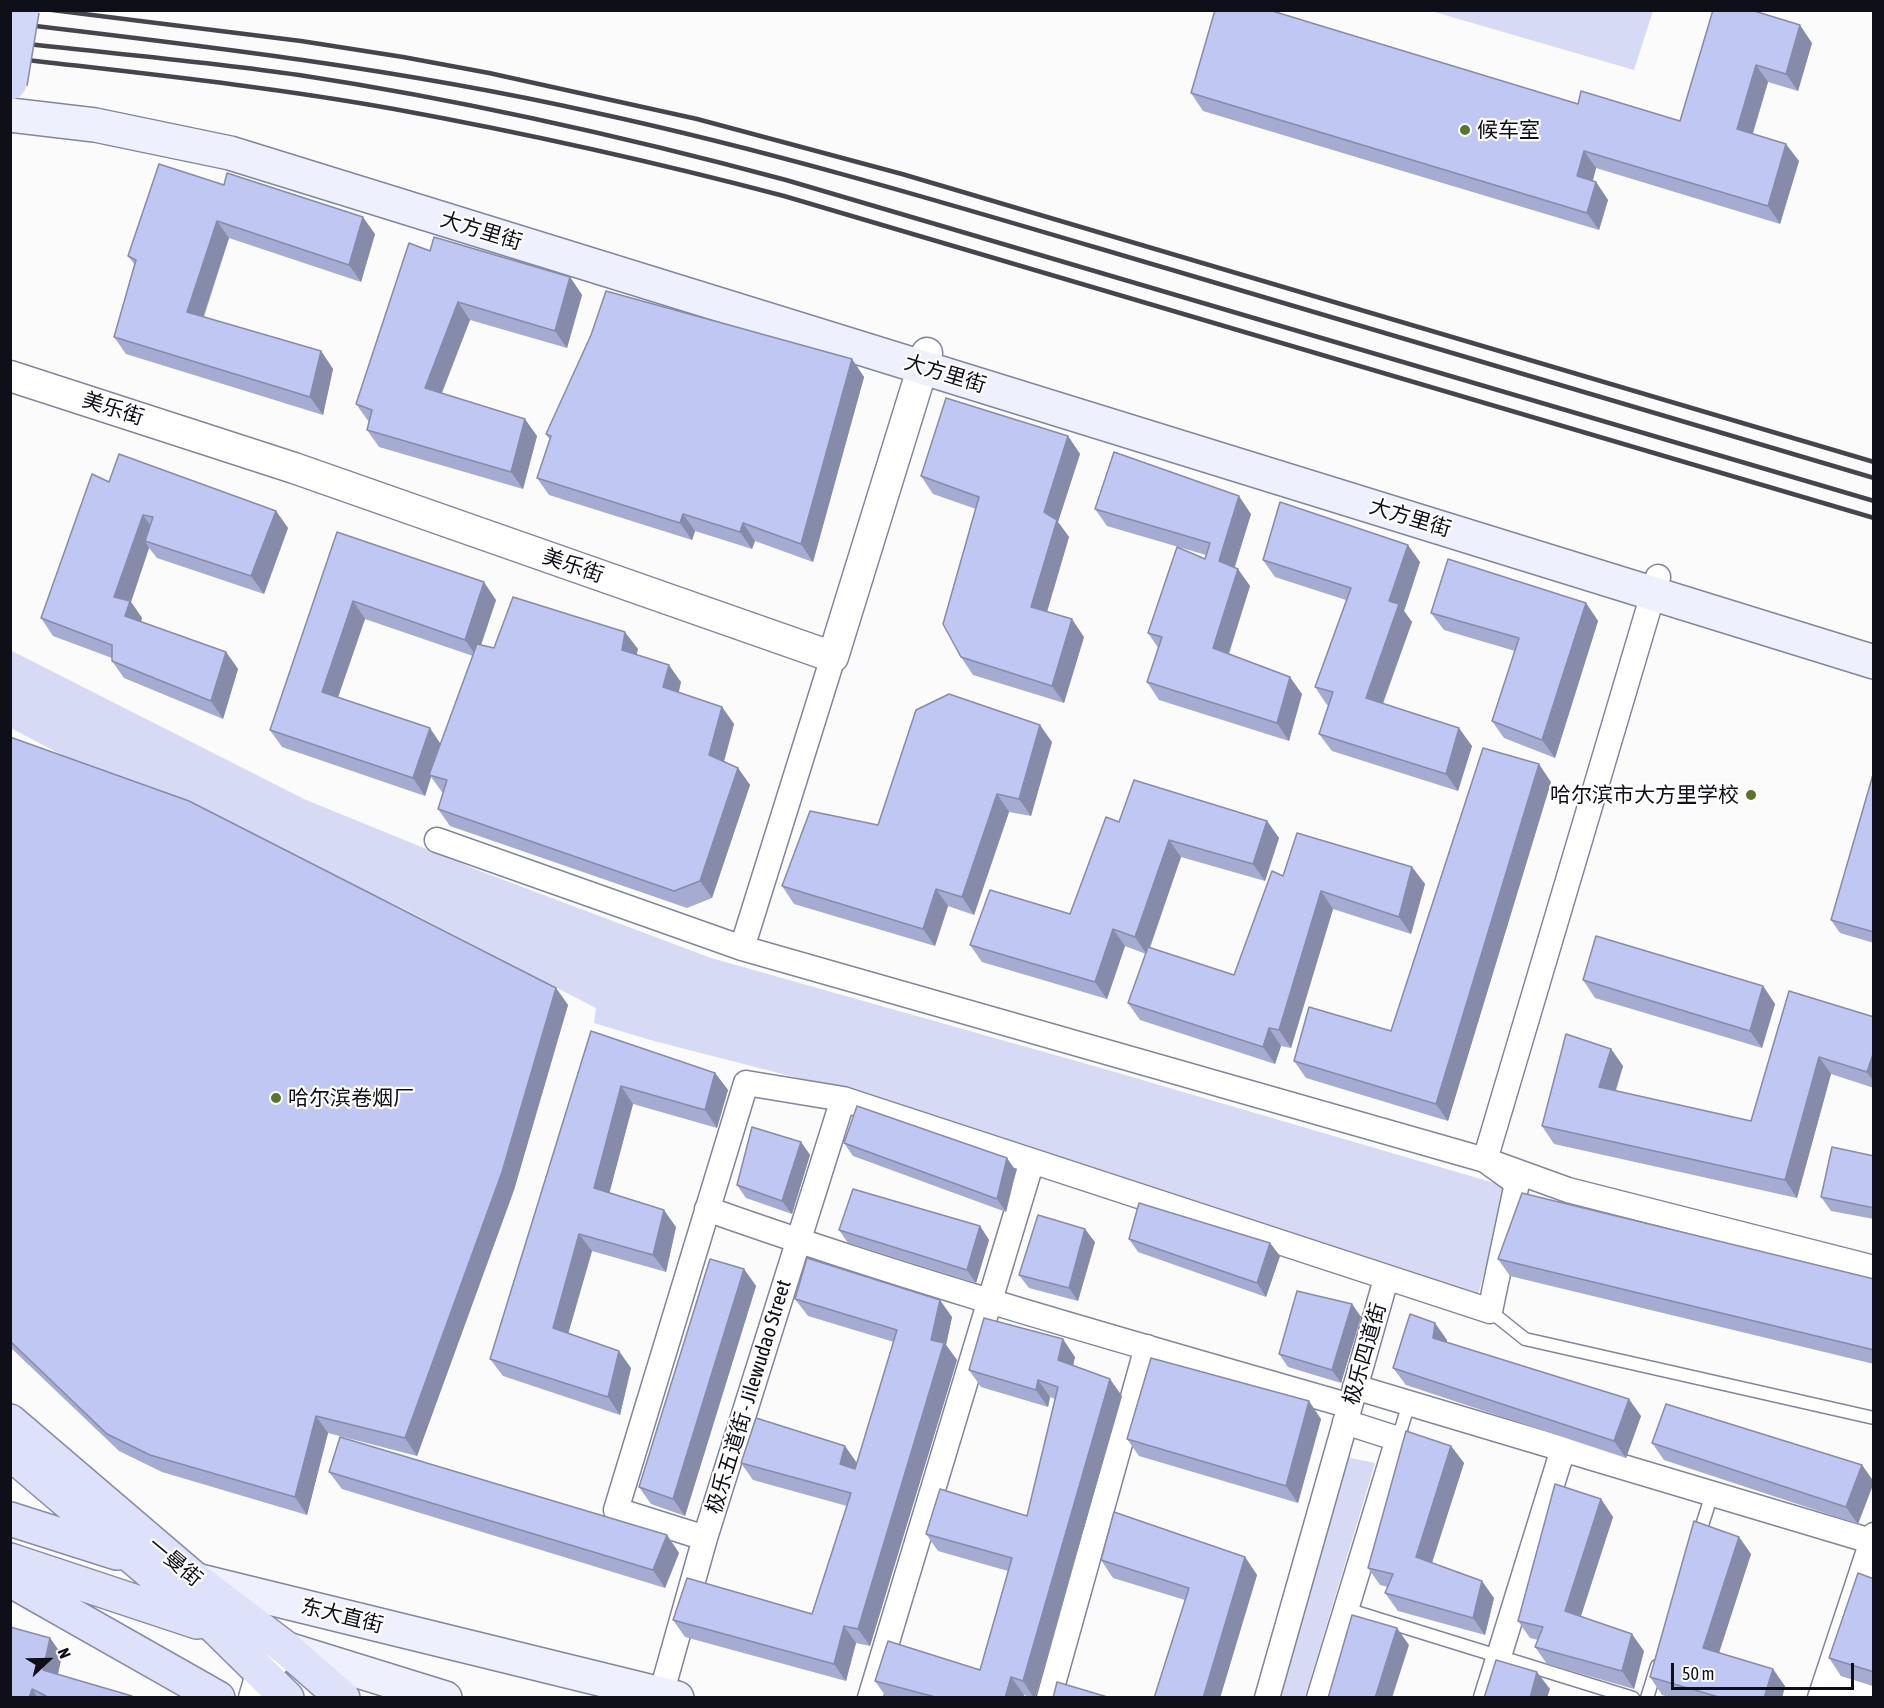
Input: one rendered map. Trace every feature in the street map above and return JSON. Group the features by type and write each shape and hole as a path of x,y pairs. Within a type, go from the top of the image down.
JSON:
{"highway":[{"path":"10,83 22,10"}],"main road":[{"name":"大方里街","path":"10,102 89,111 307,164 925,360 1656,585 1874,644"},
{"name":"大方里街","path":"10,115 95,125 230,153 925,360"},
{"name":"大方里街","path":"1656,585 1874,662"},
{"name":"一曼街","path":"10,1421 196,1580 287,1649 343,1698"},
{"name":"一曼街","path":"10,1453 216,1629 257,1686 286,1698"},
{"name":"东大直街","path":"10,1519 196,1580 666,1696"},
{"path":"10,1560 216,1629 445,1698"},
{"path":"10,1580 218,1698"}],"street":[{"path":"742,948 925,360"},
{"name":"美乐街","path":"10,376 294,468 833,657"},
{"path":"1485,1160 1656,585"},
{"path":"437,840 742,948 1485,1160 1568,1190 1874,1268"},
{"path":"705,1538 616,1510 746,1083 843,1099 1386,1279"},
{"name":"极乐五道街 - Jilewudao Street","path":"666,1696 705,1538 843,1099"},
{"path":"1485,1160 1516,1183 1490,1311"},
{"path":"870,1698 1032,1161"},
{"path":"707,1209 798,1241 990,1302 1350,1405 1409,1403 1712,1494 1873,1539 1822,1690 1871,1698"},
{"name":"极乐四道街","path":"1267,1698 1386,1279 1490,1311"},
{"path":"1049,1698 1147,1347"},
{"path":"1319,1698 1398,1439 1350,1405"},
{"path":"1486,1698 1563,1449"},
{"path":"257,1686 287,1649"}],"lane":[{"path":"1490,1311 1525,1339 1874,1418"},
{"path":"1398,1439 1409,1403"},
{"path":"1694,1550 1712,1494"},
{"path":"1346,1609 1633,1698"},
{"path":"1647,1698 1662,1652"}],"shaded area":[{"path":"1431,11 1653,11 1634,70"},
{"path":"10,650 304,799 480,871 711,958 1108,1070 1508,1187 1478,1295 837,1088 654,1041 594,1023 596,1008 406,910 201,816 88,769 11,728"},
{"path":"1346,1457 1375,1463 1305,1697 1271,1698"}],"building":[{"name":"候车室","path":"1215,10 1269,10 1578,104 1581,91 1680,121 1713,10 1751,10 1800,25 1786,74 1756,65 1737,129 1786,144 1768,206 1584,151 1577,176 1596,182 1587,213 1191,93"},
{"path":"159,164 224,185 227,173 363,217 349,265 217,221 187,312 321,351 310,397 114,337 136,260 128,256"},
{"path":"434,237 570,277 555,331 458,302 425,388 525,419 511,472 367,430 372,410 356,404 409,243 430,251"},
{"path":"606,291 852,359 801,544 743,523 740,532 683,514 680,523 537,478 551,436 546,434 591,335"},
{"path":"946,398 1068,436 1044,512 1057,520 1031,607 1072,619 1052,686 961,657 943,624 979,497 921,476"},
{"path":"1114,452 1239,496 1219,561 1238,569 1213,648 1290,677 1277,723 1147,682 1162,637 1148,633 1177,547 1205,559 1210,543 1095,509"},
{"path":"119,454 276,511 251,576 145,541 153,517 143,515 114,597 130,601 125,616 226,652 211,701 112,661 112,645 41,618 92,474 109,482"},
{"path":"1280,502 1408,545 1389,601 1399,604 1366,698 1459,728 1446,774 1319,734 1333,692 1315,687 1351,588 1263,560"},
{"path":"337,532 484,582 465,640 353,601 322,692 430,728 413,778 270,730"},
{"path":"1448,559 1586,603 1542,740 1492,721 1519,638 1431,613"},
{"path":"513,597 625,632 622,650 669,665 663,687 722,707 709,755 738,768 700,881 674,891 438,809 447,780 429,775 477,644 494,648"},
{"path":"949,694 1040,725 1019,799 997,794 962,897 936,889 923,929 782,886 810,811 878,825 916,710"},
{"name":"哈尔滨卷烟厂","path":"10,737 189,801 556,988 502,1172 405,1438 316,1416 295,1497 150,1455 107,1434 10,1341"},
{"path":"1483,748 1539,764 1436,1104 1294,1061 1309,1007 1391,1031"},
{"path":"1874,771 1874,932 1831,920"},
{"path":"1134,780 1267,821 1253,864 1169,840 1135,937 1113,929 1095,982 970,945 990,890 1070,914 1106,817 1119,822"},
{"path":"1297,833 1412,867 1399,917 1321,891 1279,1030 1269,1028 1263,1047 1128,1003 1148,947 1234,975 1272,871 1283,876"},
{"path":"1596,936 1763,986 1750,1031 1583,980"},
{"path":"1789,991 1874,1017 1874,1051 1867,1072 1819,1057 1785,1180 1542,1126 1566,1034 1611,1049 1599,1087 1751,1121"},
{"path":"591,1031 715,1073 705,1110 621,1086 594,1188 664,1210 653,1255 579,1234 553,1328 619,1351 608,1397 490,1359"},
{"path":"857,1106 1007,1158 997,1199 844,1143"},
{"path":"752,1127 801,1142 782,1201 737,1185"},
{"path":"1832,1147 1874,1156 1874,1208 1821,1197"},
{"path":"853,1189 980,1226 967,1270 839,1230"},
{"path":"1522,1193 1874,1279 1874,1350 1498,1259"},
{"path":"1139,1203 1270,1243 1257,1283 1129,1239"},
{"path":"1038,1215 1085,1229 1069,1288 1019,1275"},
{"path":"807,1258 940,1300 931,1340 944,1343 858,1629 844,1626 834,1664 673,1620 687,1578 812,1614 851,1493 741,1463 756,1418 845,1446 840,1464 855,1469 897,1330 795,1299"},
{"path":"710,1259 744,1269 673,1499 639,1487"},
{"path":"1297,1291 1352,1304 1332,1370 1279,1354"},
{"path":"1410,1314 1435,1323 1433,1338 1629,1399 1614,1441 1393,1368"},
{"path":"984,1318 1063,1339 1058,1360 1110,1379 1023,1681 1011,1677 1005,1698 939,1698 875,1681 888,1641 980,1670 1012,1558 926,1534 940,1489 1027,1516 1058,1387 1038,1380 1036,1390 969,1370"},
{"path":"1151,1358 1309,1401 1286,1486 1127,1439"},
{"path":"1666,1404 1862,1465 1846,1507 1652,1443"},
{"path":"1406,1431 1451,1446 1416,1557 1482,1581 1473,1618 1385,1593 1393,1574 1368,1568"},
{"path":"340,1437 667,1535 653,1570 329,1472"},
{"path":"1555,1484 1601,1499 1565,1611 1632,1634 1622,1671 1535,1647 1543,1627 1518,1621"},
{"path":"1114,1512 1245,1557 1203,1698 1154,1698 1189,1588 1101,1560"},
{"path":"1694,1521 1739,1537 1703,1648 1773,1669 1764,1698 1722,1698 1650,1677"},
{"path":"1858,1573 1874,1579 1874,1672 1829,1658"},
{"path":"1352,1615 1397,1628 1375,1698 1328,1698"},
{"path":"10,1627 50,1638 43,1670 132,1696 131,1698 46,1698 32,1689 29,1698 10,1698"},
{"path":"1496,1660 1537,1672 1530,1698 1484,1698"},
{"path":"1057,1682 1111,1698 1053,1698"}],"railway":[{"path":"52,10 301,41 403,57 489,73 697,119 902,174 1874,462"},
{"path":"10,23 230,50 448,83 592,112 740,147 960,208 1874,478"},
{"path":"10,42 299,75 483,108 665,149 786,180 1874,501"},
{"path":"10,58 202,80 394,109 687,171 784,196 1874,518"}],"place":[{"name":"候车室","path":"1465,130"},
{"name":"哈尔滨市大方里学校","path":"1751,795"},
{"name":"哈尔滨卷烟厂","path":"276,1098"}]}
